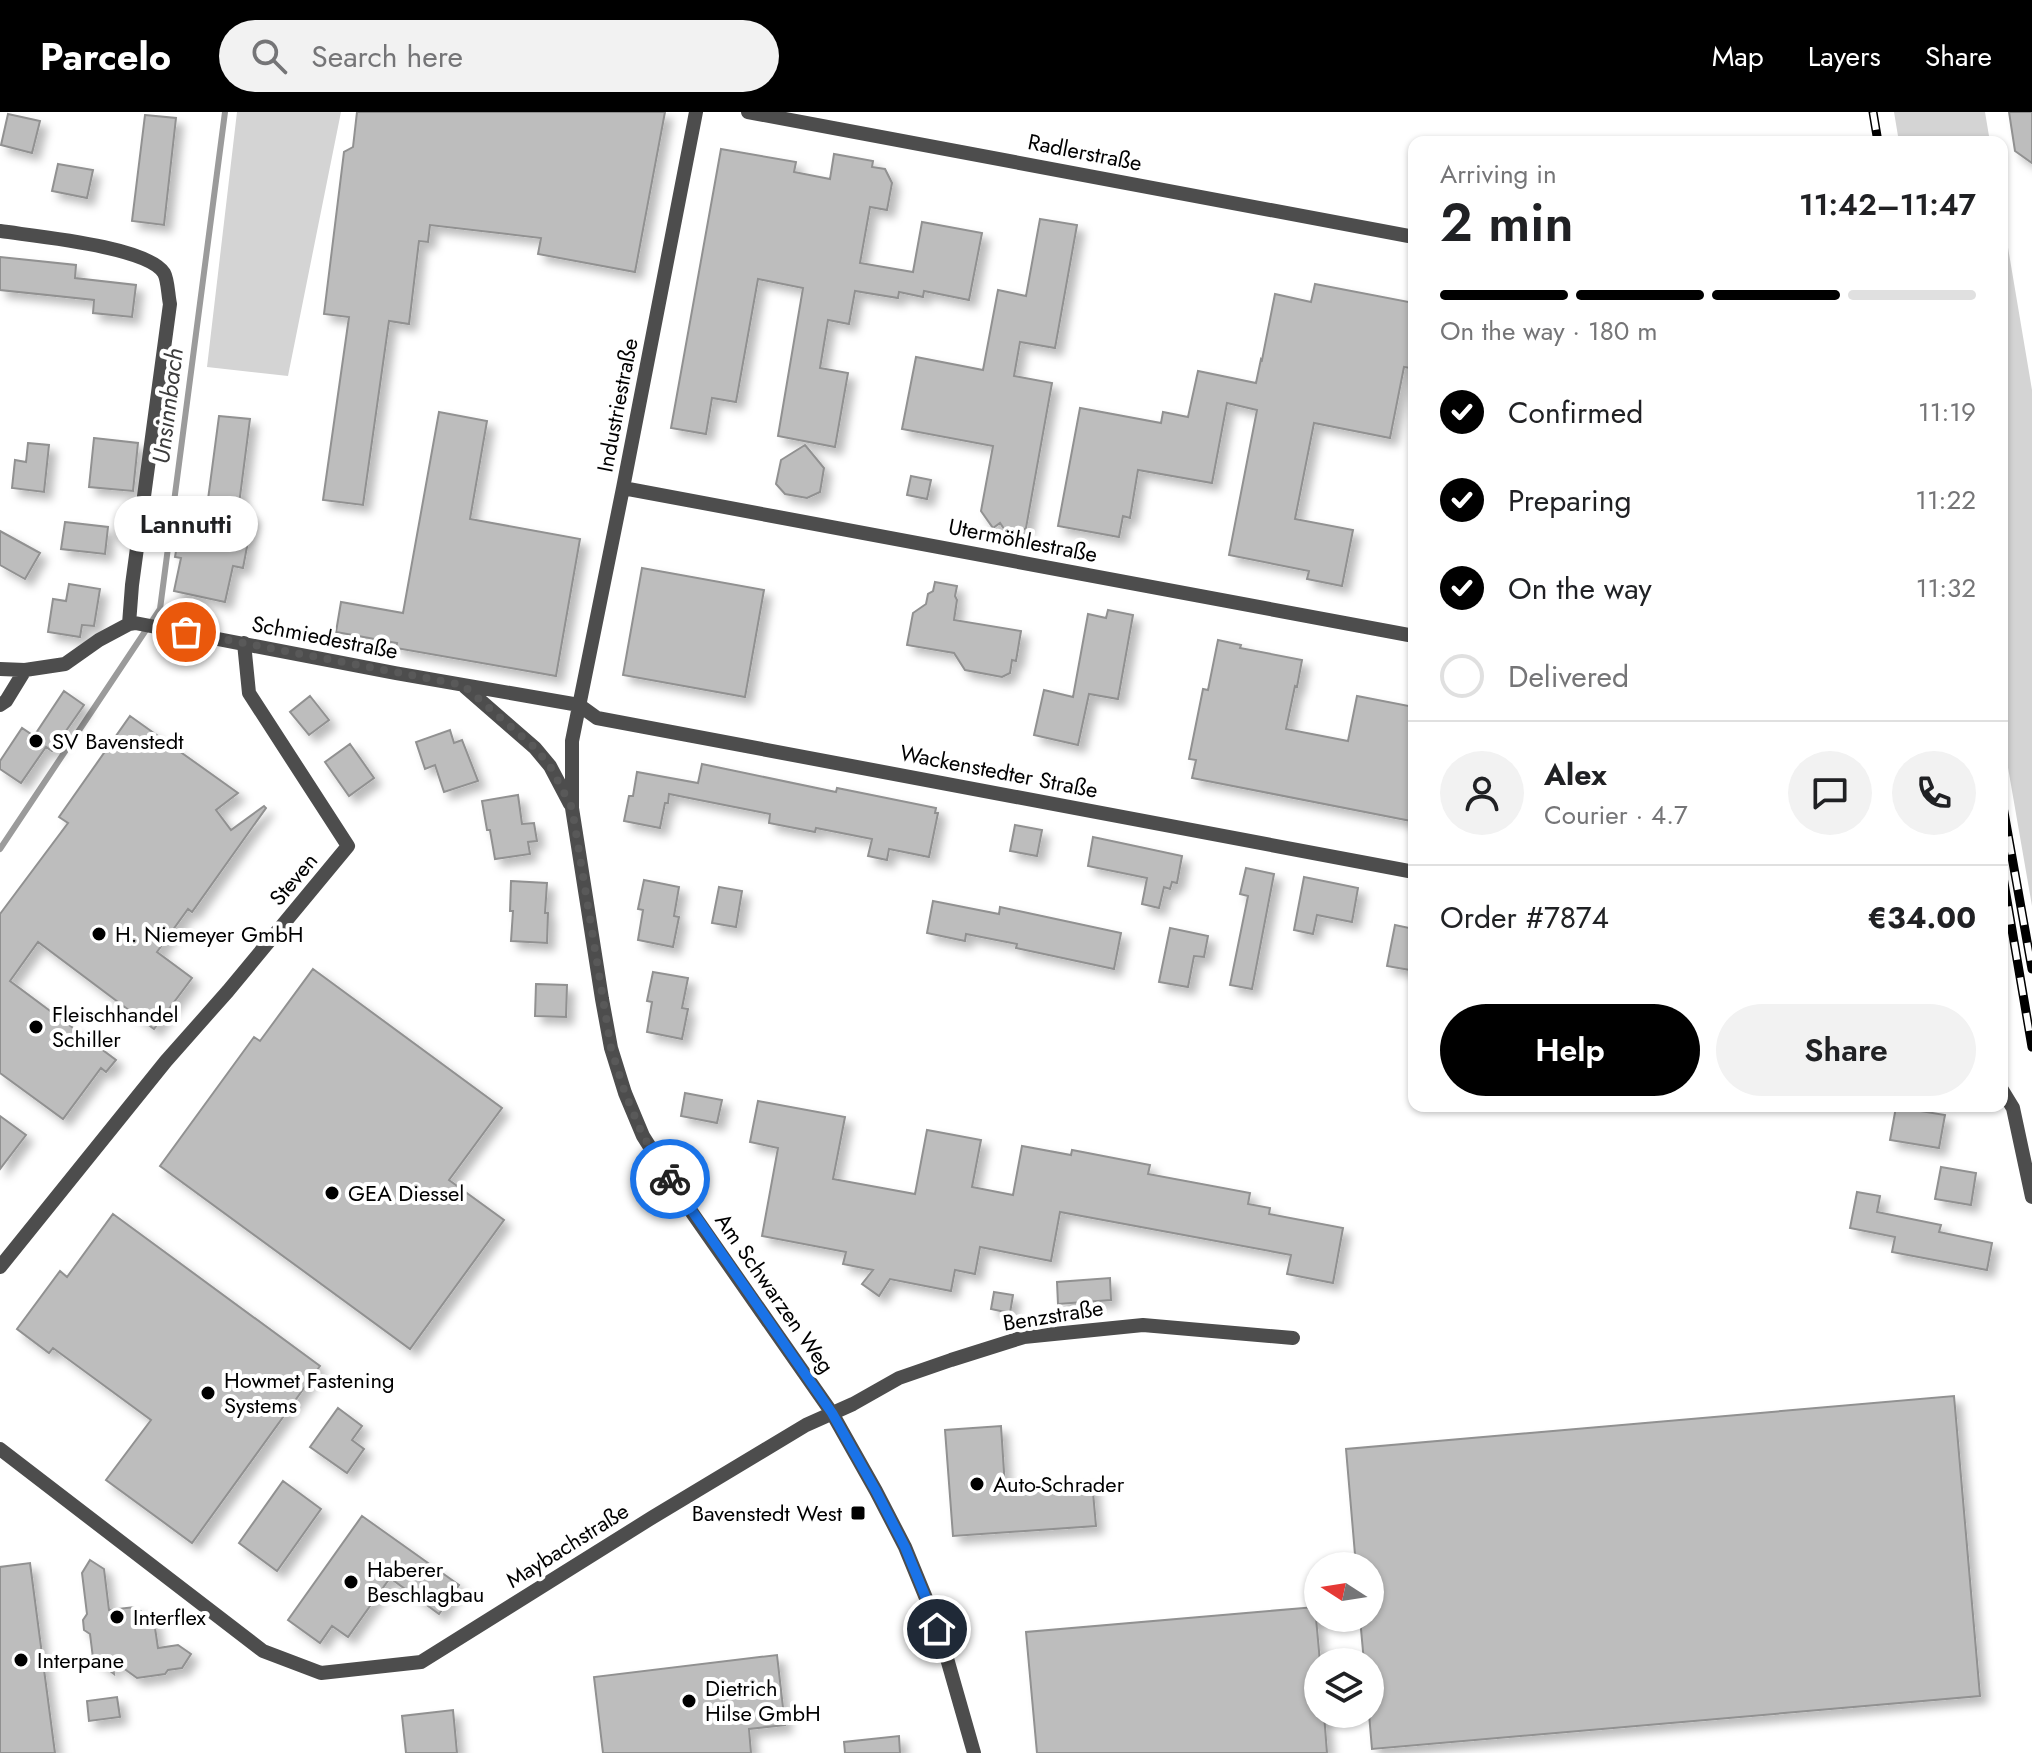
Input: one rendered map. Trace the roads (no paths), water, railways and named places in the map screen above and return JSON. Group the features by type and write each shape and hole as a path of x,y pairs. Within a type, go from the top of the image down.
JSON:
{"street":[{"name":"Industriestraße","path":"579,705 696,112"},
{"name":"Radlerstraße","path":"748,112 1408,236"},
{"path":"0,231 122,251 149,261 164,273 170,304 132,585 132,624 99,640 65,664 25,670 0,669"},
{"name":"Utermöhlestraße","path":"623,488 1408,635"},
{"name":"Schmiedestraße","path":"132,624 158,626 579,705"},
{"name":"Steven","path":"0,1267 166,1061 348,846 249,693 244,643"},
{"path":"0,705 6,701 25,670"},
{"path":"463,685 535,748 550,766 572,808"},
{"name":"Am Schwarzen Weg","path":"579,705 572,741 572,808 611,1048 625,1093 643,1136 686,1204 832,1413 876,1491 905,1547 928,1603 974,1753"},
{"name":"Wackenstedter Straße","path":"579,705 597,718 1408,871"},
{"path":"2008,1100 2013,1108 2032,1197"},
{"name":"Benzstraße","path":"832,1413 899,1378 1024,1337 1143,1325 1293,1338"},
{"name":"Maybachstraße","path":"0,1449 263,1651 321,1673 421,1662 653,1517 806,1425 832,1413"}],"waterway":[{"name":"Unsinnbach","path":"0,849 160,609 225,112"}],"railway":[{"path":"1873,112 1877,136"},
{"path":"2008,835 2032,969"},
{"path":"2008,906 2032,1047"}],"place":[{"name":"Lannutti","path":"186,632"},
{"name":"SV Bavenstedt","path":"36,741"},
{"name":"H. Niemeyer GmbH","path":"99,934"},
{"name":"Fleischhandel Schiller","path":"36,1027"},
{"name":"GEA Diessel","path":"332,1193"},
{"name":"Howmet Fastening Systems","path":"208,1393"},
{"name":"Auto-Schrader","path":"977,1484"},
{"name":"Bavenstedt West","path":"858,1513"},
{"name":"Haberer Beschlagbau","path":"351,1582"},
{"name":"Interflex","path":"117,1617"},
{"name":"Interpane","path":"21,1660"},
{"name":"Dietrich Hilse GmbH","path":"689,1701"}]}
